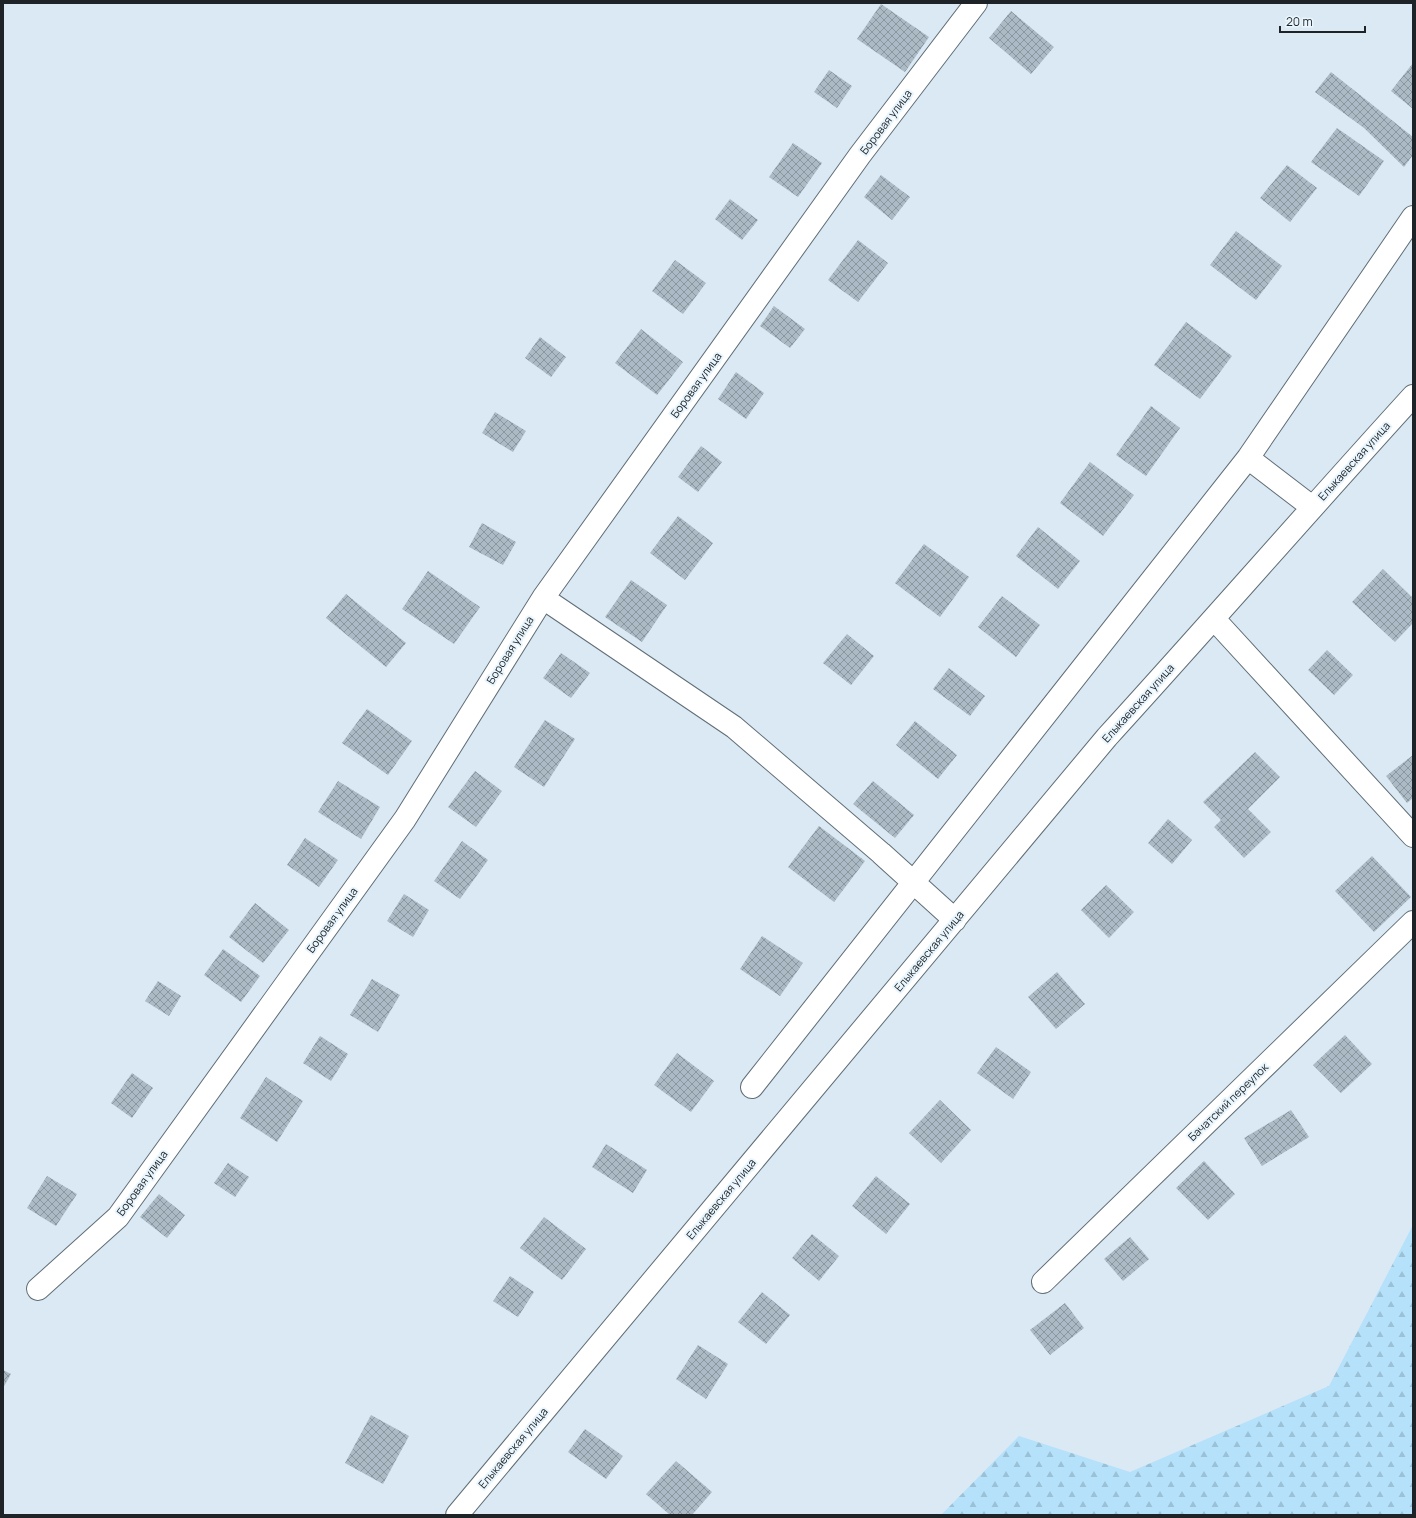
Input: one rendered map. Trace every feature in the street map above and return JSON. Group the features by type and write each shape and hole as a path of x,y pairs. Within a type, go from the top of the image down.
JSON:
{"street":[{"name":"Боровая улица","path":"38,1289 118,1217 404,819 544,598 860,156 976,3"},
{"path":"752,1087 1248,458 1413,217"},
{"name":"Елыкаевская улица","path":"457,1515 1107,737 1413,396"},
{"path":"1248,458 1312,507"},
{"path":"544,598 734,727 881,853 955,920"},
{"path":"1214,619 1413,836"},
{"name":"Бачатский переулок","path":"1043,1282 1413,922"}],"green space":[{"path":"1413,1225 1413,1515 941,1515 1019,1436 1130,1472 1329,1386"}],"building":[{"path":"881,4 929,37 905,72 857,39"},
{"path":"1011,11 1054,47 1031,74 989,38"},
{"path":"1413,63 1413,109 1391,91"},
{"path":"829,70 852,86 837,108 814,92"},
{"path":"1331,72 1413,137 1413,155 1404,167 1364,128 1315,92"},
{"path":"1337,128 1384,161 1359,196 1311,162"},
{"path":"793,143 822,163 798,197 769,177"},
{"path":"1287,165 1317,188 1290,222 1260,198"},
{"path":"881,175 910,197 892,220 864,197"},
{"path":"730,199 758,220 742,240 715,219"},
{"path":"1236,231 1282,266 1256,300 1210,265"},
{"path":"858,240 888,263 858,302 828,280"},
{"path":"675,260 706,283 683,314 652,291"},
{"path":"774,306 805,329 790,348 760,326"},
{"path":"1186,322 1232,356 1200,399 1154,365"},
{"path":"641,329 683,362 657,395 615,363"},
{"path":"540,337 566,357 551,377 525,358"},
{"path":"736,372 764,393 746,419 718,399"},
{"path":"1151,406 1180,428 1146,476 1116,455"},
{"path":"495,412 526,431 513,452 482,433"},
{"path":"701,446 722,462 698,492 678,477"},
{"path":"1090,462 1134,495 1103,536 1060,503"},
{"path":"678,516 713,543 685,580 650,553"},
{"path":"482,523 516,542 503,565 469,547"},
{"path":"1038,527 1080,561 1058,589 1016,556"},
{"path":"924,544 969,577 940,617 895,583"},
{"path":"1383,569 1413,598 1413,623 1395,642 1352,602"},
{"path":"428,571 480,607 454,644 402,609"},
{"path":"631,580 667,605 642,642 605,617"},
{"path":"346,594 406,643 386,667 326,618"},
{"path":"1002,596 1040,625 1016,657 978,627"},
{"path":"847,634 874,656 851,685 823,663"},
{"path":"1327,650 1353,675 1334,695 1308,670"},
{"path":"561,653 590,673 571,698 543,678"},
{"path":"949,668 985,696 970,716 933,689"},
{"path":"367,709 412,741 388,775 342,743"},
{"path":"545,720 575,739 544,787 514,767"},
{"path":"915,721 957,755 938,779 896,745"},
{"path":"1255,752 1280,777 1248,809 1271,832 1244,858 1214,827 1221,820 1203,802"},
{"path":"1413,755 1413,798 1407,803 1386,776"},
{"path":"475,771 502,791 476,827 448,807"},
{"path":"338,781 380,807 361,839 318,812"},
{"path":"873,781 914,815 895,838 853,804"},
{"path":"1168,819 1192,840 1172,864 1148,843"},
{"path":"819,826 865,861 834,902 788,867"},
{"path":"305,838 338,860 319,887 287,865"},
{"path":"462,841 488,860 460,899 434,881"},
{"path":"1372,856 1411,897 1374,932 1335,891"},
{"path":"1106,885 1134,912 1109,938 1081,910"},
{"path":"404,894 429,910 413,937 387,921"},
{"path":"255,903 289,930 263,963 229,937"},
{"path":"762,936 803,963 780,996 740,969"},
{"path":"223,949 260,976 241,1002 204,975"},
{"path":"1057,972 1085,1004 1056,1029 1028,997"},
{"path":"372,979 400,995 378,1032 350,1015"},
{"path":"158,981 181,996 169,1016 145,1001"},
{"path":"1345,1035 1372,1064 1341,1093 1313,1065"},
{"path":"320,1036 348,1054 331,1081 303,1063"},
{"path":"996,1047 1031,1072 1013,1099 977,1073"},
{"path":"677,1053 714,1081 691,1112 654,1085"},
{"path":"132,1073 153,1088 132,1118 111,1103"},
{"path":"266,1077 303,1101 277,1142 240,1118"},
{"path":"940,1100 971,1130 941,1163 909,1133"},
{"path":"1291,1110 1309,1137 1262,1166 1244,1138"},
{"path":"606,1144 647,1170 633,1193 592,1167"},
{"path":"1204,1161 1235,1194 1208,1220 1176,1188"},
{"path":"228,1163 249,1177 235,1197 214,1183"},
{"path":"47,1176 77,1194 56,1226 27,1208"},
{"path":"876,1176 910,1204 886,1234 852,1206"},
{"path":"159,1194 185,1215 167,1238 140,1217"},
{"path":"544,1217 586,1249 562,1280 520,1248"},
{"path":"812,1234 839,1256 819,1281 792,1258"},
{"path":"1130,1237 1149,1259 1123,1281 1104,1259"},
{"path":"510,1276 534,1292 518,1317 493,1301"},
{"path":"762,1292 790,1315 766,1344 738,1322"},
{"path":"1065,1303 1084,1328 1050,1355 1030,1330"},
{"path":"698,1345 728,1364 706,1399 676,1379"},
{"path":"3,1370 11,1374 3,1388"},
{"path":"371,1415 409,1436 383,1484 345,1463"},
{"path":"585,1429 623,1456 606,1479 568,1452"},
{"path":"676,1461 712,1492 692,1515 670,1515 646,1494"}]}
